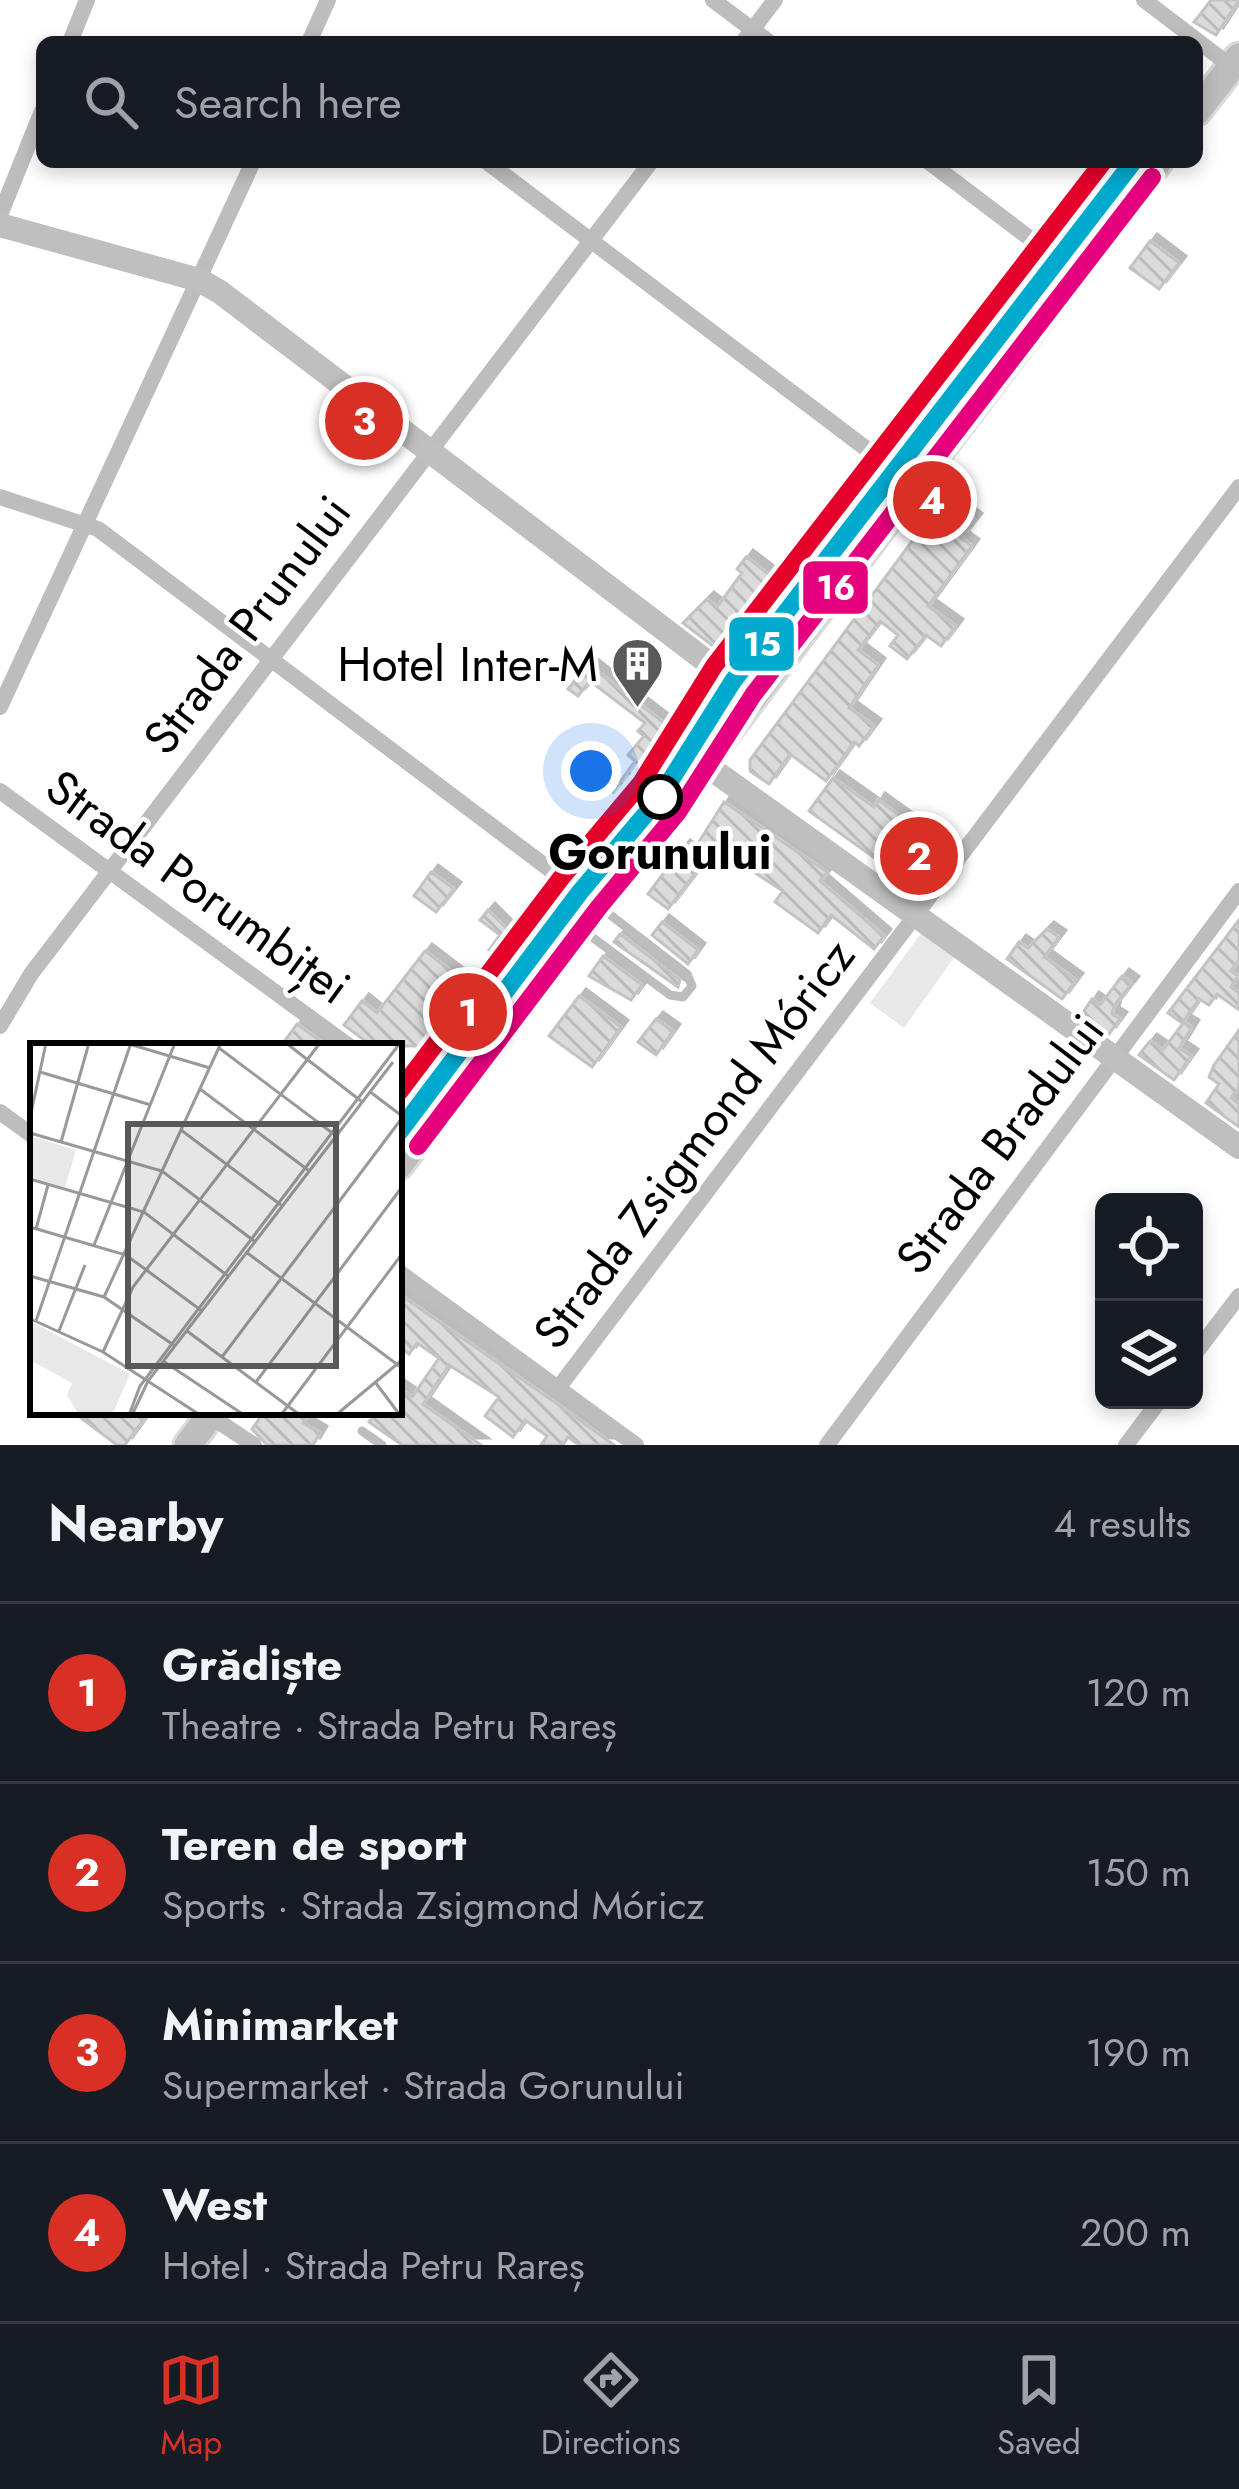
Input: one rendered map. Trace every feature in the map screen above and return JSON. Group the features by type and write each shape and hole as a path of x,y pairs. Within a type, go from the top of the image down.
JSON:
{"main road":[{"path":"1203,103 1235,62"},
{"path":"402,1162 1153,168"},
{"path":"188,1445 211,1415"}],"street":[{"path":"72,36 87,0"},
{"path":"317,36 328,0"},
{"path":"713,0 747,36 775,0"},
{"path":"1144,0 1197,36"},
{"path":"1203,40 1235,62"},
{"path":"0,215 36,126"},
{"path":"0,707 250,168"},
{"path":"495,168 913,484"},
{"name":"Strada Prunului","path":"0,1026 31,974 646,168"},
{"path":"937,168 1073,271"},
{"path":"0,225 199,280 752,696"},
{"name":"Strada Zsigmond Móricz","path":"559,1388 1239,487"},
{"path":"0,497 84,522 272,659 588,916"},
{"path":"704,763 918,912 1239,1147"},
{"name":"Strada Porumbiței","path":"0,790 345,1043"},
{"name":"Strada Bradului","path":"826,1445 1239,891"},
{"path":"402,1085 439,1113"},
{"path":"0,1112 30,1134"},
{"path":"402,1274 636,1445"},
{"path":"1203,1343 1239,1296"},
{"path":"1126,1445 1153,1409"},
{"path":"213,1415 254,1445"}],"lane":[{"path":"588,916 687,974 692,986 683,997 670,995 588,916"},
{"path":"516,928 556,957"},
{"path":"362,1431 382,1445"}],"shaded area":[{"path":"915,824 950,850 922,888 887,862"},
{"path":"922,932 955,956 904,1028 870,1003"},
{"path":"460,1040 468,1046 431,1095 423,1089"}],"building":[{"path":"1211,0 1239,0 1216,35 1194,22"},
{"path":"1150,241 1179,263 1159,289 1130,268"},
{"path":"944,498 975,520 961,538 972,546 928,606 956,626 941,646 926,635 907,659 890,646 898,635 880,621 858,650 878,665 849,708 874,726 859,746 854,742 826,781 790,754 769,784 750,771 750,760"},
{"path":"746,557 788,589 734,662 683,623 707,599 717,607 742,573 737,569"},
{"path":"588,664 664,723 698,676 716,689 629,804 613,792 635,761 628,755 644,736 638,731 645,723 590,681 578,696 568,689"},
{"path":"833,778 874,807 878,800 906,820 885,858 880,854 876,859 809,811"},
{"path":"724,802 827,872 820,881 884,936 874,949 831,915 818,933 775,902 783,891 715,847 668,909 648,894 683,847 692,853"},
{"path":"431,872 454,889 436,912 414,896"},
{"path":"543,883 557,894 539,917 525,907"},
{"path":"488,910 520,942 506,961 489,950 500,935 480,920"},
{"path":"1239,920 1239,960 1231,971 1238,976 1231,987 1239,993 1239,1010 1217,994 1209,1005 1199,999 1182,1023 1168,1013"},
{"path":"662,922 698,950 688,964 652,935"},
{"path":"1047,929 1059,937 1044,957 1076,980 1062,999 1007,959 1019,942 1028,948"},
{"path":"620,934 680,980 678,987 614,942"},
{"path":"425,951 480,993 458,1022 446,1013 421,1046 368,1043 344,1025 362,1001 377,1013"},
{"path":"603,956 642,985 631,1000 589,976"},
{"path":"1122,976 1132,983 1114,1006 1112,1014 1120,1019 1109,1034 1082,1014 1092,999 1100,1005"},
{"path":"579,996 621,1027 592,1067 549,1036"},
{"path":"656,1019 673,1031 656,1055 638,1042"},
{"path":"1184,1022 1192,1027 1179,1048 1191,1056 1174,1080 1139,1055 1150,1041 1163,1050"},
{"path":"297,1024 323,1043 283,1043"},
{"path":"1239,1030 1239,1087 1231,1098 1239,1104 1239,1127 1206,1103 1219,1084 1209,1077 1214,1065"},
{"path":"421,1046 436,1056 418,1080 404,1069"},
{"path":"402,1296 614,1445 579,1445 568,1437 563,1445 541,1445 547,1436 525,1420 513,1437 485,1416 499,1397 449,1365 423,1404 481,1445 402,1445 369,1422 375,1415 402,1415 402,1390 412,1397 439,1358 417,1343 409,1354 402,1348"},
{"path":"77,1415 147,1415 125,1445 117,1445"},
{"path":"262,1415 309,1415 303,1423 320,1433 313,1445 267,1445 252,1429"}],"transit line":[{"path":"402,1088 561,878 641,783 714,666 1098,168"},
{"name":"15","path":"402,1128 580,892 660,797 733,681 1128,168"},
{"name":"16","path":"418,1146 599,907 678,812 753,695 1152,177"}],"place":[{"name":"Minimarket","path":"364,421"},
{"name":"West","path":"932,500"},
{"name":"Hotel Inter-M","path":"637,710"},
{"name":"Gorunului","path":"660,797"},
{"name":"Teren de sport","path":"919,856"},
{"name":"Grădiște","path":"468,1012"}]}
